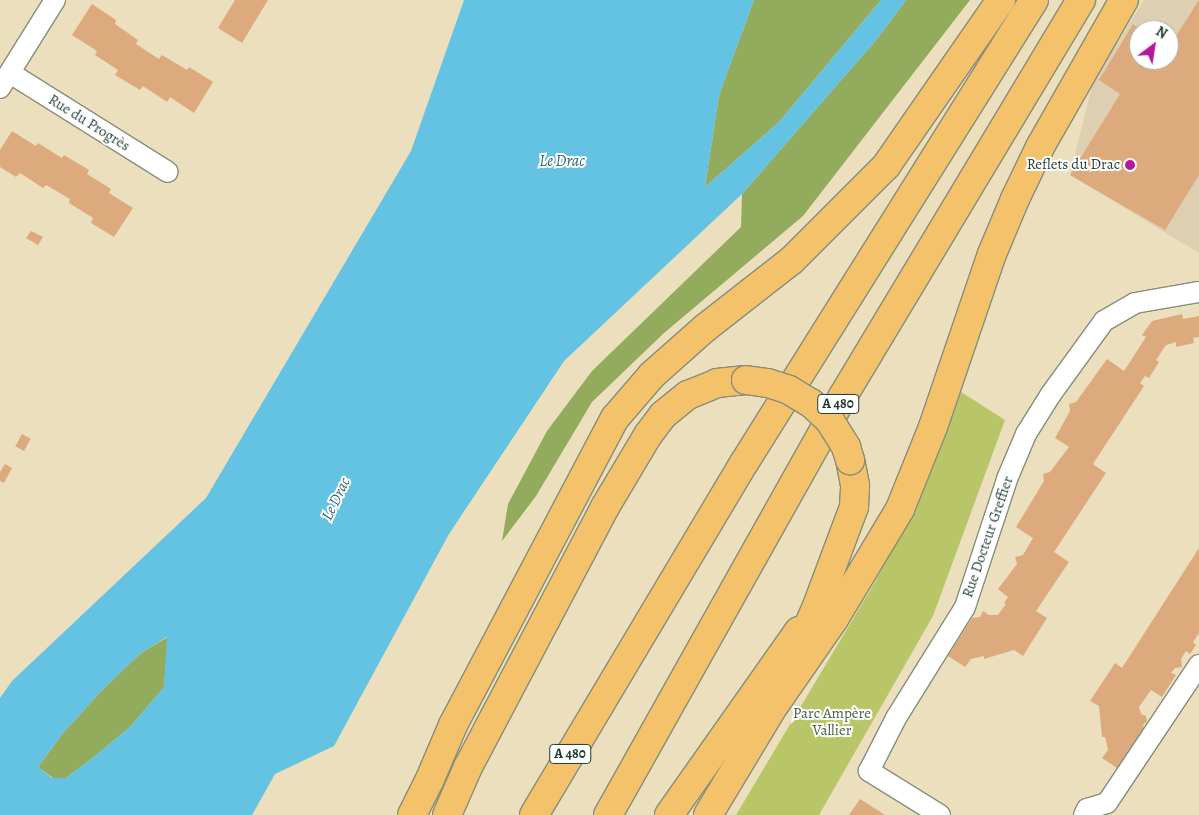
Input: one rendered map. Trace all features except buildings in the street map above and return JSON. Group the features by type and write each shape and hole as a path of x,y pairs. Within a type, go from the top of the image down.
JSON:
{"highway":[{"path":"412,815 453,725 615,418 652,375 705,328 792,260 886,166 1001,0"},
{"name":"A 480","path":"534,815 744,463 1034,0"},
{"name":"A 480","path":"608,815 842,396 1081,0"},
{"path":"708,815 771,710 834,619 900,509 933,427 992,254 1015,199 1040,147 1124,0"},
{"path":"447,815 468,767 628,466 663,415 688,395 717,383 746,380 768,383 789,390 811,403 830,421 842,441 850,460 855,484 854,507 817,606 771,710"},
{"path":"430,779 605,507"},
{"path":"668,815 817,606"}],"street":[{"name":"Rue du Progrès","path":"55,0 5,81 168,172"},
{"name":"Rue Docteur Greffier","path":"940,815 869,770 896,718 965,607 1006,479 1026,434 1051,394 1104,321 1136,303 1199,292"},
{"path":"1084,815 1088,809 1107,803 1199,665"}],"shaded area":[{"path":"1144,0 1199,0 1199,253 1070,175 1093,82 1129,24 1129,70 1179,70 1179,20 1132,20"}],"green space":[{"path":"754,0 881,0 779,122 705,187 719,95"},
{"path":"906,0 970,0 803,216 664,333 592,402 536,496 502,541 508,504 547,431 592,371 741,227 742,194 877,39"},
{"name":"Parc Ampère Vallier","path":"961,392 1005,420 933,616 819,815 736,815 875,582 923,490"},
{"path":"168,637 164,687 130,727 66,778 53,778 38,767 63,733 105,687 141,653"}],"water":[{"name":"Le Drac","path":"464,0 754,0 719,95 705,187 779,122 881,0 906,0 877,39 742,194 564,361 449,534 334,746 275,774 252,815 0,815 0,698 12,681 206,498 411,151","holes":["167,637 164,687 130,727 66,778 52,778 38,767 63,733 105,687 141,653"]}],"place":[{"name":"Reflets du Drac","path":"1130,165"}]}
